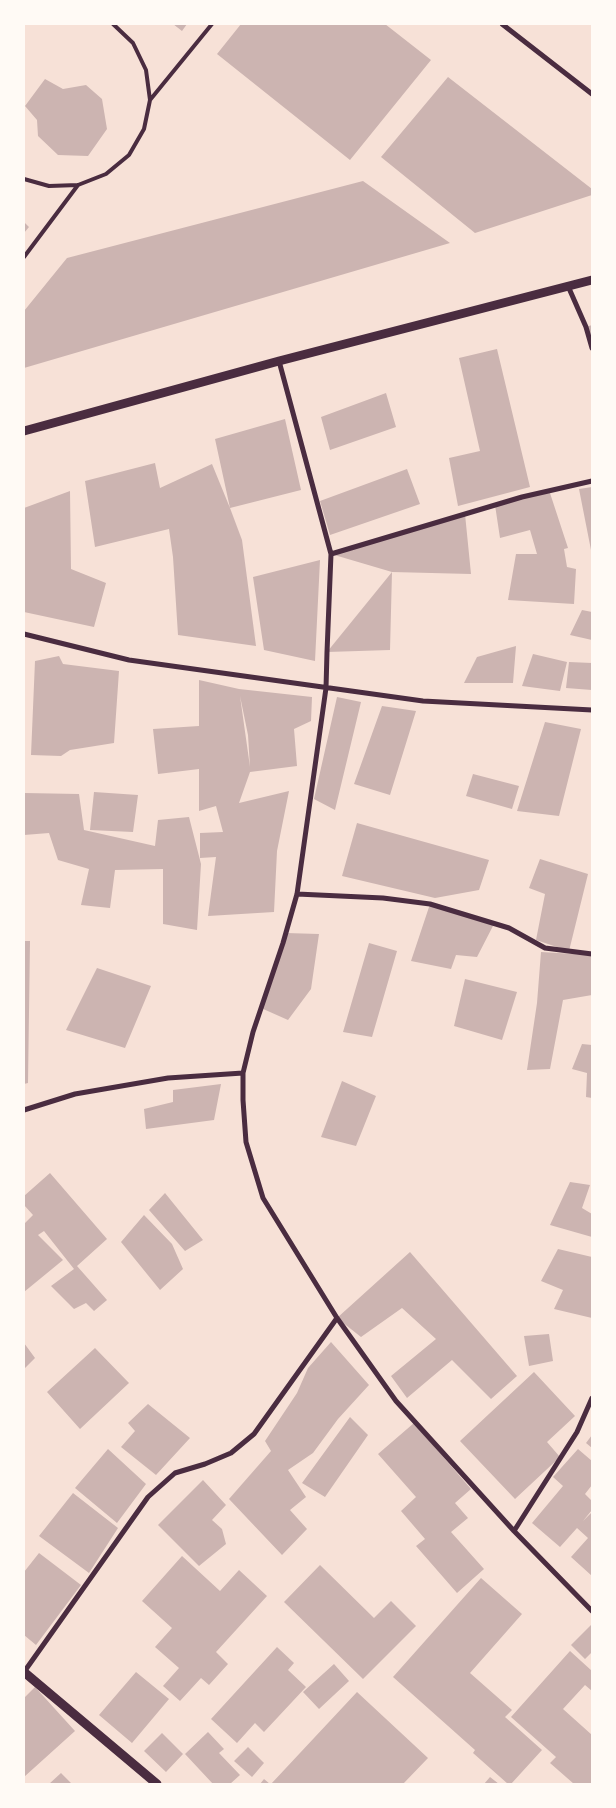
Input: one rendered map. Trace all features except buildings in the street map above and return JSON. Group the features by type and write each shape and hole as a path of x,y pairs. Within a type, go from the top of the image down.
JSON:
{"street":[{"path":"502,24 592,94"},
{"path":"24,431 279,361 592,280"},
{"path":"568,286 586,327 592,348"},
{"path":"279,361 331,554 326,688 296,894 283,943 253,1032 243,1073 246,1142 263,1198 337,1318 396,1401 514,1531 592,1611"},
{"path":"331,554 522,497 592,480"},
{"path":"24,634 129,660 423,701 592,710"},
{"path":"296,894 383,898 430,904 510,928 545,948 592,954"},
{"path":"24,1110 75,1094 168,1078 243,1073"},
{"path":"157,1784 24,1672 148,1497 175,1473 205,1464 231,1453 254,1434 337,1318"},
{"path":"514,1531 577,1432 592,1398"}],"lane":[{"path":"24,179 49,186 78,185 106,174 129,155 144,129 150,100 146,70 133,43 113,24"},
{"path":"150,100 212,24"},
{"path":"24,257 78,185"}]}
